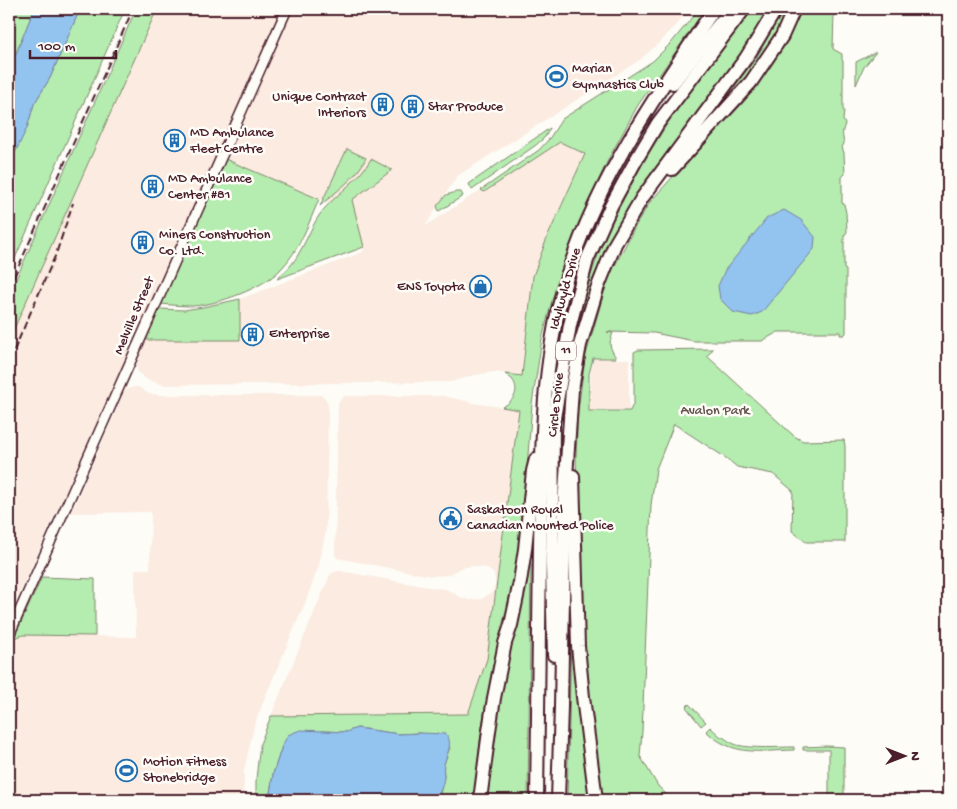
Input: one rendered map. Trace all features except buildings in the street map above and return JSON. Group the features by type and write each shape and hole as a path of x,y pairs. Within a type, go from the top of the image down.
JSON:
{"highway":[{"name":"Circle Drive","path":"536,800 542,435 549,358 559,309 570,268 586,223 612,170 659,91 714,9"},
{"name":"11","path":"637,128 730,9"},
{"name":"Idylwyld Drive","path":"560,740 556,707 552,564 553,424 570,324 587,260 611,206 636,160 658,123 744,9"},
{"name":"Circle Drive","path":"558,800 565,492 572,389 580,345 597,289 615,244 642,198 746,58 776,9"},
{"path":"628,223 635,218 669,173 751,82 782,36 794,9"},
{"path":"570,413 578,646 582,697 596,800"},
{"path":"480,800 491,714 505,643 511,625 520,582 533,471 542,435"}],"street":[{"name":"Melville Street","path":"9,635 287,9"}],"shaded area":[{"path":"157,9 690,9 660,42 641,59 457,176 425,226 481,190 484,192 560,142 585,154 547,238 533,276 522,376 495,372 474,375 450,382 164,385 146,379 138,372 136,365 146,340 240,340 240,299 363,252 364,246 333,206 217,156 9,617 9,340"},
{"path":"594,359 629,359 629,410 590,410 591,369"},
{"path":"139,387 149,394 159,395 321,395 325,398 328,404 326,529 319,565 254,726 244,771 243,800 9,800 9,653 14,638 23,635 136,637 135,569 150,569 151,512 71,513 125,390"},
{"path":"345,396 444,396 478,404 519,409 487,659 468,714 271,716 330,575 334,572 340,571 446,589 462,598 470,600 482,599 492,592 496,583 494,574 487,568 472,566 460,568 448,575 432,576 337,558 335,554 338,404"}],"green space":[{"path":"9,9 34,9 9,71"},
{"path":"80,9 125,9 9,272 9,153 27,128 34,104 50,78"},
{"path":"136,9 157,9 9,340 9,295"},
{"path":"699,9 706,9 638,105 609,158 578,224 557,282 542,339 532,404 524,506 517,564 492,669 481,732 474,800 435,800 440,794 444,776 443,767 450,747 420,733 399,734 357,728 346,732 322,731 282,746 273,774 269,800 256,800 260,744 271,716 468,714 487,659 519,410 502,407 512,399 516,392 515,383 505,374 522,376 533,276 547,238 585,154 560,142 484,192 481,190 539,150 562,119 653,61 672,42"},
{"path":"752,9 769,9 756,33 649,179 612,237 593,279 570,348 597,259 626,194 650,151 685,97"},
{"path":"784,9 789,9 751,76 693,142 756,58"},
{"name":"Avalon Park","path":"797,9 834,9 830,14 834,12 833,49 842,54 843,120 845,124 843,133 844,144 842,147 845,174 842,177 842,203 846,213 847,232 844,236 846,333 840,335 840,332 778,332 762,341 694,341 654,333 607,332 613,333 610,346 616,358 593,358 589,374 589,411 630,411 634,402 634,352 638,350 713,349 707,356 794,436 803,441 844,440 845,542 806,542 792,531 793,491 773,474 737,467 674,424 656,469 651,505 640,756 658,786 672,800 599,800 584,661 576,457 578,411 585,358 608,279 636,225 650,202 740,106 761,79"},
{"path":"876,52 864,67 856,85 856,62"},
{"path":"550,128 545,137 536,145 472,190 469,184"},
{"path":"347,149 366,158 352,178 320,206"},
{"path":"225,159 319,199 307,227 298,246 287,262 263,283 226,299 202,305 161,304"},
{"path":"371,159 392,170 352,200 364,247 277,279 295,260 324,209 355,180"},
{"path":"461,192 463,196 439,211 437,206 446,195"},
{"path":"240,299 240,340 146,340 159,309 184,310"},
{"path":"529,564 531,564 528,800 486,800 499,706"},
{"path":"42,577 95,579 95,636 23,635 14,638"},
{"path":"571,639 576,686 593,800 567,800"},
{"path":"689,704 706,722 701,726 686,707"},
{"path":"710,727 721,737 737,745 794,747 794,750 747,751 736,749 716,739 706,731"},
{"path":"803,747 844,747 844,800 829,800 829,750 803,750"}],"water":[{"path":"34,9 80,9 50,78 34,104 27,128 16,151 10,153 9,71"},
{"path":"784,210 801,220 815,237 814,249 762,312 752,316 733,312 720,299 718,286 725,270 767,218"},
{"path":"357,728 399,734 446,734 449,750 444,766 443,783 435,800 414,800 407,797 404,800 269,800 273,774 282,746 288,735 300,730 346,732"}],"railway":[{"path":"9,288 133,9"},
{"path":"9,362 56,254 73,203"}],"place":[{"name":"Marian Gymnastics Club","path":"556,77"},
{"name":"Unique Contract Interiors","path":"382,105"},
{"name":"Star Produce","path":"412,107"},
{"name":"MD Ambulance Fleet Centre","path":"174,141"},
{"name":"MD Ambulance Center #81","path":"152,187"},
{"name":"Miners Construction Co. Ltd.","path":"143,243"},
{"name":"ENS Toyota","path":"481,287"},
{"name":"Enterprise","path":"253,334"},
{"name":"Saskatoon Royal Canadian Mounted Police","path":"451,518"},
{"name":"Motion Fitness Stonebridge","path":"127,770"}]}
